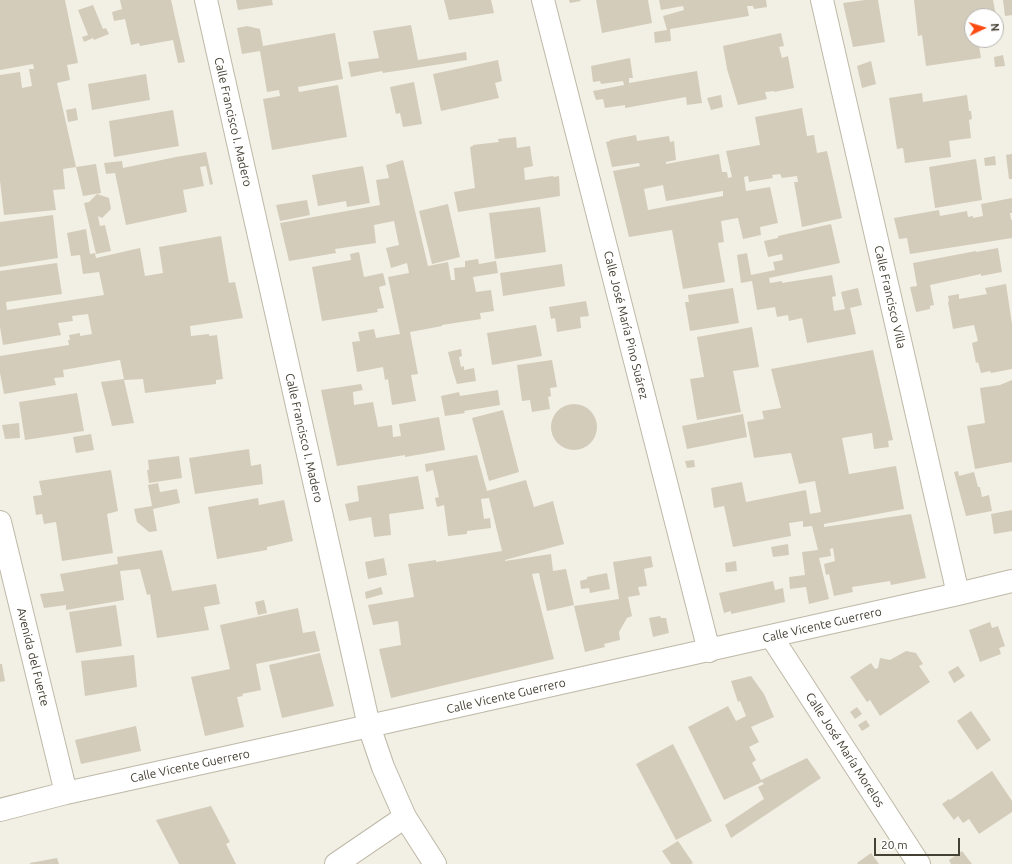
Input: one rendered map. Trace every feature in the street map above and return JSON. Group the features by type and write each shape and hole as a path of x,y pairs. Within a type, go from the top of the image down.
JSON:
{"street":[{"name":"Calle Francisco I. Madero","path":"206,0 369,726 383,767 405,817 435,864"},
{"name":"Calle José María Pino Suárez","path":"543,0 709,651"},
{"name":"Calle Francisco Villa","path":"822,0 958,594"},
{"name":"Avenida del Fuerte","path":"0,522 66,793"},
{"name":"Calle Vicente Guerrero","path":"0,810 66,793 709,651 1012,581"},
{"name":"Calle José María Morelos","path":"771,636 919,864"},
{"path":"336,864 405,817"}],"building":[{"path":"0,0 65,0 78,63 67,65 70,80 57,83 76,167 63,169 65,189 53,190 56,210 4,215 0,181 0,75 20,72 22,88 32,86 29,69 34,69 33,64 0,70"},
{"path":"120,0 171,0 185,62 178,63 173,40 140,46 139,43 131,45 125,19 114,21 112,12 122,9"},
{"path":"236,0 272,0 273,5 238,10"},
{"path":"444,0 491,0 494,13 449,20"},
{"path":"569,0 580,0 581,1 570,3"},
{"path":"596,0 648,0 652,23 602,33"},
{"path":"659,0 766,0 767,7 754,9 753,6 747,6 749,16 670,29 671,41 655,43 654,32 667,30 663,16 684,10 683,6 661,10"},
{"path":"878,0 885,42 853,47 843,3"},
{"path":"914,0 993,0 994,8 964,8 964,48 979,48 981,58 926,66 922,35 918,36"},
{"path":"1003,0 1012,0 1012,15 1005,16"},
{"path":"93,5 103,29 106,28 109,34 84,42 82,37 88,35 78,10"},
{"path":"411,25 418,60 466,52 467,60 383,73 382,71 351,77 348,62 379,58 373,31"},
{"path":"247,26 260,29 263,46 335,33 343,79 298,87 299,92 338,85 347,137 272,150 263,99 280,96 279,90 267,92 260,51 242,54 237,28"},
{"path":"781,33 784,46 779,47 782,58 788,56 794,88 774,92 765,92 767,99 738,105 727,69 723,46"},
{"path":"1003,55 1005,66 995,67 994,57"},
{"path":"630,58 633,78 629,78 629,83 697,71 702,103 687,105 686,97 625,108 625,105 605,108 603,99 596,100 593,91 624,85 623,81 601,84 600,81 593,82 591,66"},
{"path":"498,60 502,81 495,83 499,98 441,111 433,74"},
{"path":"871,61 876,84 862,88 857,66"},
{"path":"146,74 150,100 92,110 88,84"},
{"path":"414,82 422,124 403,127 400,113 396,114 390,87"},
{"path":"922,93 923,102 967,95 969,111 971,111 972,119 969,120 971,138 949,141 951,157 905,163 903,148 897,149 889,98"},
{"path":"721,95 723,107 711,110 707,98"},
{"path":"76,108 78,120 68,122 66,110"},
{"path":"802,108 807,136 814,135 817,153 827,151 842,218 802,227 794,182 798,182 797,176 782,178 780,174 772,175 773,178 749,182 748,176 744,177 746,191 770,187 778,223 760,227 761,235 743,239 738,218 721,221 724,242 718,243 725,282 683,289 672,230 629,237 613,171 640,166 639,163 612,167 606,142 636,135 637,141 669,136 670,142 674,141 676,160 666,162 666,164 719,154 722,172 727,172 728,178 732,177 726,151 760,145 755,117","holes":["663,185 666,201 723,191 723,196 648,210 644,189"]},
{"path":"173,110 179,146 114,157 109,121"},
{"path":"516,137 517,148 530,146 533,166 524,168 525,180 559,176 560,196 458,212 454,192 475,188 470,147 473,145 499,142 498,139"},
{"path":"206,152 213,184 210,185 206,166 200,167 204,186 183,190 187,212 126,225 115,173 106,174 104,163 122,161 123,168"},
{"path":"1012,154 1012,179 1009,179 1006,155"},
{"path":"995,156 996,165 985,166 984,158"},
{"path":"976,159 982,200 935,208 929,167"},
{"path":"403,160 428,266 448,262 451,280 455,280 454,268 465,267 465,261 478,259 479,264 496,261 498,273 473,277 476,292 491,290 494,311 480,313 481,319 410,332 418,374 411,375 416,401 392,405 388,379 385,380 383,367 357,372 352,342 360,341 358,332 374,329 376,338 400,334 388,277 409,273 407,263 391,268 386,248 399,245 394,221 374,225 376,243 335,249 336,253 289,261 280,223 380,205 376,180 389,178 386,165"},
{"path":"96,164 101,193 83,196 76,167"},
{"path":"363,166 370,203 347,207 346,201 318,206 312,175"},
{"path":"97,194 109,198 111,209 102,218 98,216 100,226 105,225 111,251 96,254 84,203 89,202"},
{"path":"1012,198 1012,213 1010,213 1012,220 1012,238 910,254 907,238 899,239 894,218 939,210 940,216 967,211 968,217 973,216 973,218 983,216 981,204"},
{"path":"307,200 310,215 280,221 276,205"},
{"path":"448,204 460,257 432,264 419,211"},
{"path":"540,207 546,252 495,259 489,213"},
{"path":"53,215 58,258 0,267 0,222"},
{"path":"831,224 840,263 769,278 770,283 782,281 782,283 832,275 836,296 832,297 834,311 845,309 841,292 858,288 862,305 850,308 856,334 807,343 802,318 789,321 788,315 777,317 775,307 757,310 752,281 741,283 737,255 747,253 751,275 775,270 773,262 783,260 782,254 768,257 764,241 778,238 778,236"},
{"path":"86,229 90,254 95,253 96,258 140,248 145,276 163,273 159,247 221,236 229,283 235,282 243,318 190,326 191,336 209,334 209,336 217,335 223,379 216,380 216,384 145,393 143,379 124,380 134,423 112,426 101,382 124,379 120,360 63,370 64,377 54,378 56,385 4,394 0,373 0,356 69,345 69,335 80,333 80,336 92,334 88,314 72,316 73,321 58,323 61,335 3,345 0,327 0,271 57,263 62,294 6,302 7,310 104,295 99,272 83,274 80,255 71,256 67,233"},
{"path":"998,248 1002,272 981,276 981,274 930,285 934,305 930,306 930,309 916,312 910,287 917,286 913,263"},
{"path":"359,252 364,277 383,273 386,285 379,287 384,308 377,309 378,312 322,321 312,267 351,260 350,254"},
{"path":"562,264 565,286 503,296 500,273"},
{"path":"1006,284 1012,324 1012,369 991,373 990,371 981,373 978,362 976,363 972,343 978,341 974,325 953,329 948,296 959,294 959,299 987,294 985,288"},
{"path":"733,288 739,323 690,331 685,302 689,302 688,295"},
{"path":"586,301 589,316 580,317 581,328 557,332 555,318 551,319 549,307"},
{"path":"536,325 542,356 492,365 487,333"},
{"path":"752,327 759,367 733,371 741,412 697,420 690,379 704,377 697,337"},
{"path":"461,349 462,356 459,357 461,367 464,366 464,370 474,368 476,381 457,384 448,352"},
{"path":"873,350 893,440 888,441 889,447 874,449 872,433 842,438 849,474 896,466 904,509 824,524 824,527 911,514 926,578 891,585 890,581 852,587 853,592 834,596 829,574 826,575 824,564 835,561 833,548 830,549 831,556 819,558 829,599 809,604 806,587 790,589 789,577 805,575 802,552 818,550 812,526 803,527 803,521 789,523 791,536 733,547 724,506 714,508 711,488 742,482 746,502 806,490 810,514 821,512 815,481 799,484 791,453 754,458 747,422 764,419 762,411 781,408 771,369"},
{"path":"552,360 557,387 550,388 551,396 548,397 550,409 532,412 530,400 522,401 517,365"},
{"path":"1012,380 1012,462 975,469 967,426 985,423 980,388 1000,385"},
{"path":"361,384 363,390 353,392 354,405 373,402 378,427 392,425 393,437 401,436 399,424 439,417 445,450 337,466 321,390"},
{"path":"498,390 500,405 445,416 441,396 459,392 460,396"},
{"path":"77,393 84,431 25,440 19,402"},
{"path":"569,404 579,404 587,408 593,414 597,422 597,432 593,440 587,446 579,450 569,450 561,446 555,440 551,432 551,422 555,414 561,408"},
{"path":"503,410 519,472 489,481 472,418"},
{"path":"743,414 747,437 687,449 682,426"},
{"path":"19,423 20,438 5,439 2,425"},
{"path":"91,434 94,450 76,453 73,437"},
{"path":"249,449 251,466 261,464 263,484 195,494 189,458"},
{"path":"477,455 487,491 526,480 534,507 553,501 564,544 505,561 551,554 553,571 566,569 574,605 547,611 539,573 532,574 554,659 391,698 379,649 401,645 398,621 373,625 368,605 414,597 408,564 436,560 436,562 502,551 489,498 481,499 484,519 490,518 491,528 467,531 467,534 448,536 444,505 437,507 435,498 439,497 433,470 426,472 425,464"},
{"path":"179,456 182,478 149,483 147,470 149,470 148,460"},
{"path":"694,460 695,467 687,468 685,461"},
{"path":"111,470 118,511 107,514 113,553 62,561 56,522 44,524 42,514 36,515 33,496 42,495 39,481"},
{"path":"958,471 959,476 974,472 982,497 989,495 992,511 966,516 954,472"},
{"path":"418,476 424,509 389,514 391,535 374,537 371,517 349,521 345,504 359,501 357,486"},
{"path":"158,483 160,492 177,489 180,503 153,509 157,531 149,532 137,522 134,509 152,506 148,485"},
{"path":"258,498 259,505 284,500 293,541 267,547 267,550 217,559 208,507"},
{"path":"1012,510 1012,531 994,534 991,514"},
{"path":"788,544 789,555 773,557 771,547"},
{"path":"162,550 172,591 216,584 220,604 204,607 209,630 157,638 150,594 147,595 140,569 120,571 124,600 66,610 66,605 44,608 40,594 64,591 60,574 118,564 117,557"},
{"path":"651,556 653,567 644,569 647,586 638,587 640,595 628,597 632,616 627,618 619,632 620,640 604,644 605,647 585,652 574,606 619,599 613,562"},
{"path":"384,558 387,575 368,579 365,562"},
{"path":"736,561 737,571 726,572 725,563"},
{"path":"607,573 610,589 590,593 589,588 581,589 580,581 587,579 587,577"},
{"path":"773,581 775,590 783,588 785,602 731,614 731,611 724,613 719,593"},
{"path":"381,587 383,594 366,599 365,592"},
{"path":"264,600 267,613 258,615 255,602"},
{"path":"116,605 122,646 76,653 69,612"},
{"path":"298,608 303,633 315,631 320,651 256,664 261,690 242,694 243,696 237,697 244,727 205,736 191,677 230,669 220,625"},
{"path":"660,616 661,618 666,618 669,633 653,637 649,618"},
{"path":"990,622 992,628 998,626 1005,646 999,648 1001,654 980,662 969,630"},
{"path":"906,651 916,653 923,664 919,666 930,682 880,716 870,700 867,702 850,677 871,663 875,669 878,668 880,658 890,660"},
{"path":"320,653 334,706 282,718 269,665"},
{"path":"134,655 137,687 85,696 81,661"},
{"path":"0,664 2,664 5,681 0,682"},
{"path":"958,666 965,676 954,683 948,672"},
{"path":"751,676 764,694 774,717 751,727 759,742 749,747 756,760 752,763 761,780 807,758 821,778 731,838 725,825 764,799 758,787 764,784 762,782 724,800 688,727 728,706 736,721 746,716 740,701 738,702 731,681"},
{"path":"857,707 862,714 855,719 850,712"},
{"path":"971,711 991,740 977,750 957,721"},
{"path":"866,720 870,726 862,731 858,725"},
{"path":"136,726 141,751 81,764 75,740"},
{"path":"673,744 712,821 676,840 636,764"},
{"path":"992,771 1012,801 1012,812 979,834 969,819 963,823 958,816 954,820 942,804"},
{"path":"211,806 230,842 226,844 236,864 179,864 156,820"},
{"path":"678,841 693,863 671,864 662,851"},
{"path":"962,851 972,864 951,864 949,860"},
{"path":"871,853 879,864 857,863"},
{"path":"57,858 59,864 30,864 30,863"}]}
